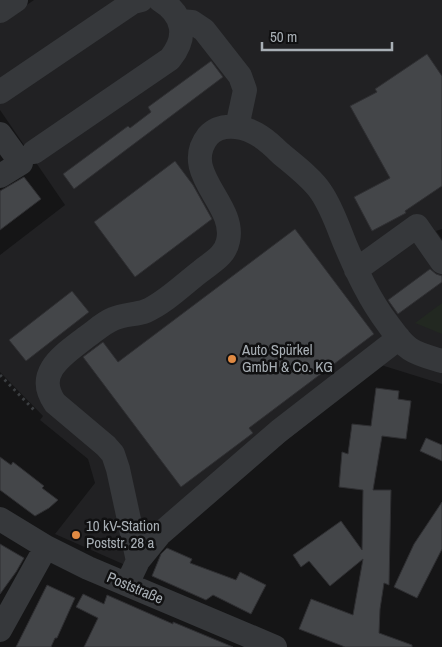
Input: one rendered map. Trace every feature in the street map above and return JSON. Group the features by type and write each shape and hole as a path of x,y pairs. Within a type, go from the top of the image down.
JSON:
{"street":[{"path":"0,11 16,0"},
{"path":"0,92 133,2 141,0"},
{"path":"34,152 170,59 178,50 181,40 180,21 174,11 160,0"},
{"path":"180,21 192,22 204,30 240,76 245,90 237,127"},
{"path":"138,561 113,454 55,403 49,395 48,374 62,356 110,320 146,311 223,254 228,240 228,227 224,212 204,178 199,159 202,144 211,133 222,127 237,127 263,137 320,190 330,207 356,270 374,305 398,338 410,349 442,362"},
{"path":"0,134 21,162 0,176"},
{"path":"356,270 416,226 442,262"},
{"path":"127,584 138,561 160,534 279,431 398,338"},
{"name":"Poststraße","path":"0,519 46,547 88,568 275,647"},
{"path":"0,630 46,547"}],"shaded area":[{"path":"34,0 442,0 442,229 436,231 442,239 442,384 381,365 174,530 141,572 55,534 95,483 88,459 40,420 43,416 0,372 0,255 65,205 0,110 0,23"},
{"path":"442,303 442,334 415,323"}],"building":[{"path":"427,54 442,76 442,186 405,211 406,213 372,231 354,197 390,178 350,106 377,92 375,89"},
{"path":"211,61 223,77 74,189 63,174 128,126 130,128 151,112 148,107"},
{"path":"175,161 193,185 212,219 135,277 94,222"},
{"path":"24,177 41,199 0,230 0,191"},
{"name":"Auto Spürkel GmbH & Co. KG","path":"295,229 374,334 249,428 253,433 181,487 83,357 103,342 118,362"},
{"path":"430,269 442,276 442,282 398,314 388,300"},
{"path":"72,291 89,312 26,361 9,340"},
{"path":"376,388 399,391 398,399 411,401 406,439 382,436 373,490 391,490 389,585 384,583 379,633 412,645 412,647 345,647 299,629 311,599 353,615 363,559 330,586 309,561 301,567 293,555 341,521 362,550 363,490 339,487 342,452 348,454 352,424 371,426"},
{"path":"426,438 442,445 442,461 420,451"},
{"path":"0,457 11,465 13,462 44,486 42,488 58,500 35,516 0,490"},
{"path":"442,502 442,549 417,598 394,587 414,544"},
{"path":"0,544 24,558 0,594"},
{"path":"167,548 192,559 190,563 236,580 240,572 266,585 251,614 213,595 206,600 152,576 161,554"},
{"path":"47,585 75,598 57,638 55,638 51,647 16,647"},
{"path":"83,594 104,604 107,595 173,624 173,622 233,647 84,647 98,618 76,607"}],"place":[{"name":"Auto Spürkel GmbH & Co. KG","path":"232,359"},
{"name":"10 kV-Station Poststr. 28 a","path":"76,535"}]}
